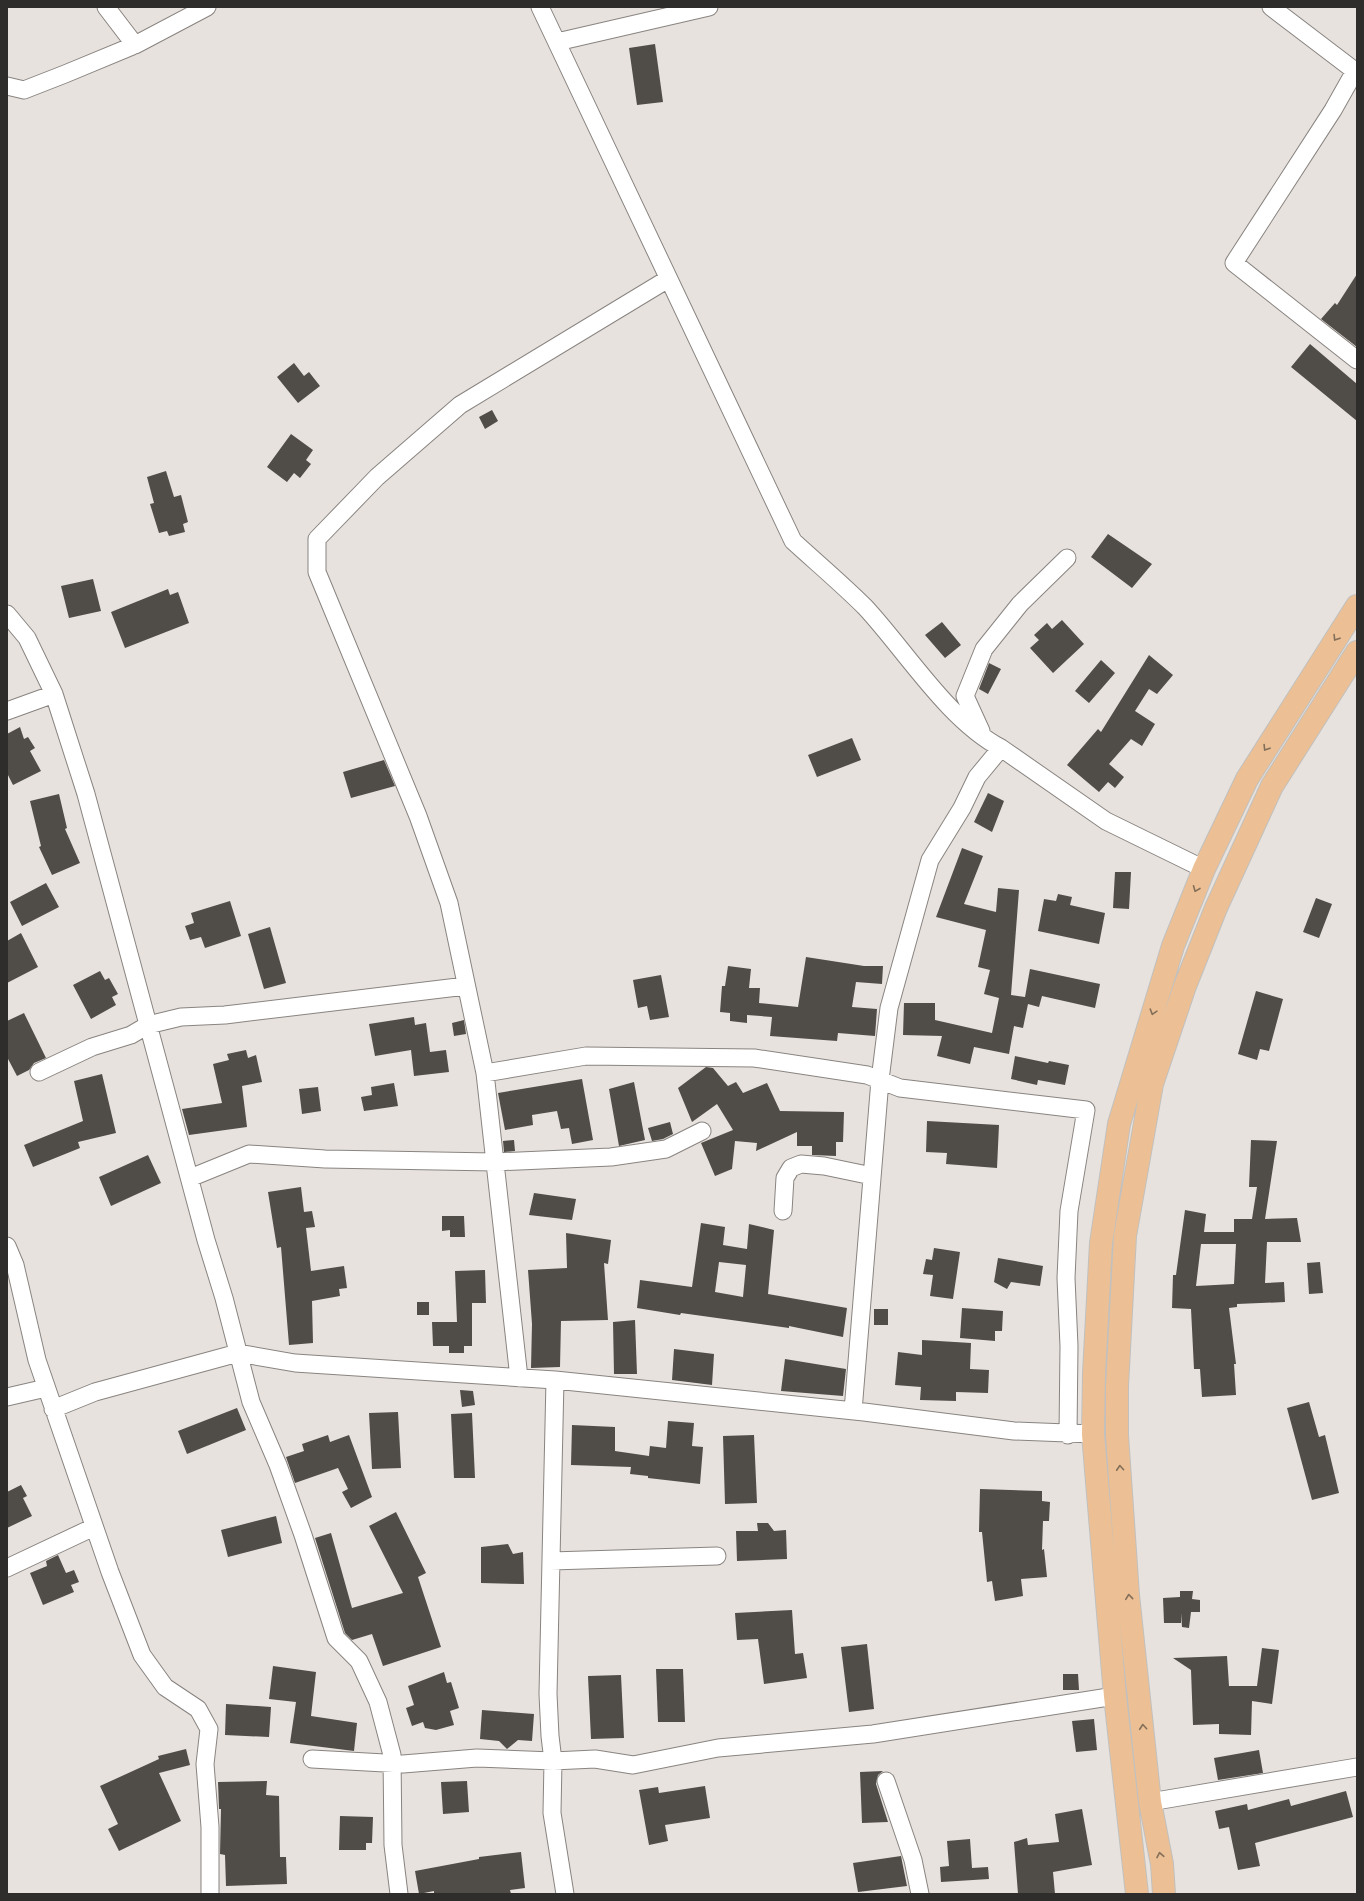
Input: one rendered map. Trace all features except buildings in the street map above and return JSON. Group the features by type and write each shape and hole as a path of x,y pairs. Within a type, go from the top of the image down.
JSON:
{"main road":[{"path":"1137,1894 1115,1696 1093,1434 1094,1373 1101,1243 1119,1124 1173,946 1204,869 1247,779 1357,606"},
{"path":"1166,1891 1150,1802 1128,1595 1117,1435 1117,1387 1125,1236 1152,1084 1185,986 1216,908 1272,786 1357,652"}],"street":[{"path":"106,7 135,45"},
{"path":"7,86 24,90 135,45 207,7"},
{"path":"540,7 793,541 864,607 946,702 986,740 1001,748 1106,821 1204,869"},
{"path":"557,42 709,7"},
{"path":"1271,7 1355,70 1334,110 1234,263 1357,360"},
{"path":"519,1378 494,1162 486,1072 466,986 450,903 418,816 317,572 317,539 377,477 460,405 668,279"},
{"path":"986,740 965,696 984,649 1020,604 1067,558"},
{"path":"7,614 27,638 54,694 86,794 251,1402 278,1465 303,1535 336,1638 360,1661 378,1702 392,1763 393,1845 399,1894"},
{"path":"7,711 54,694"},
{"path":"853,1411 880,1080 889,1008 930,860 962,808 977,777 1001,748"},
{"path":"39,1072 92,1047 131,1035 148,1025 182,1017 225,1015 466,986"},
{"path":"486,1072 586,1056 754,1058 867,1075 900,1088 1086,1110 1069,1211 1066,1278 1069,1346 1068,1435"},
{"path":"190,1178 249,1154 326,1159 494,1162 611,1157 666,1149 702,1131"},
{"path":"783,1211 784,1178 791,1168 801,1164 824,1166 872,1176"},
{"path":"7,1246 15,1265 36,1360 94,1527 142,1655 165,1687 198,1709 209,1729 205,1764 210,1827 210,1894"},
{"path":"53,1409 95,1392 238,1353 295,1363 555,1380 853,1411 1014,1431 1068,1435 1093,1434"},
{"path":"555,1380 548,1694 553,1761 552,1813 565,1894"},
{"path":"7,1397 46,1388"},
{"path":"7,1568 94,1527"},
{"path":"551,1561 717,1556"},
{"path":"312,1759 403,1764 477,1758 553,1761 595,1758 633,1765 718,1748 873,1734 1115,1696"},
{"path":"1150,1802 1357,1767"},
{"path":"886,1780 913,1860 920,1894"}]}
